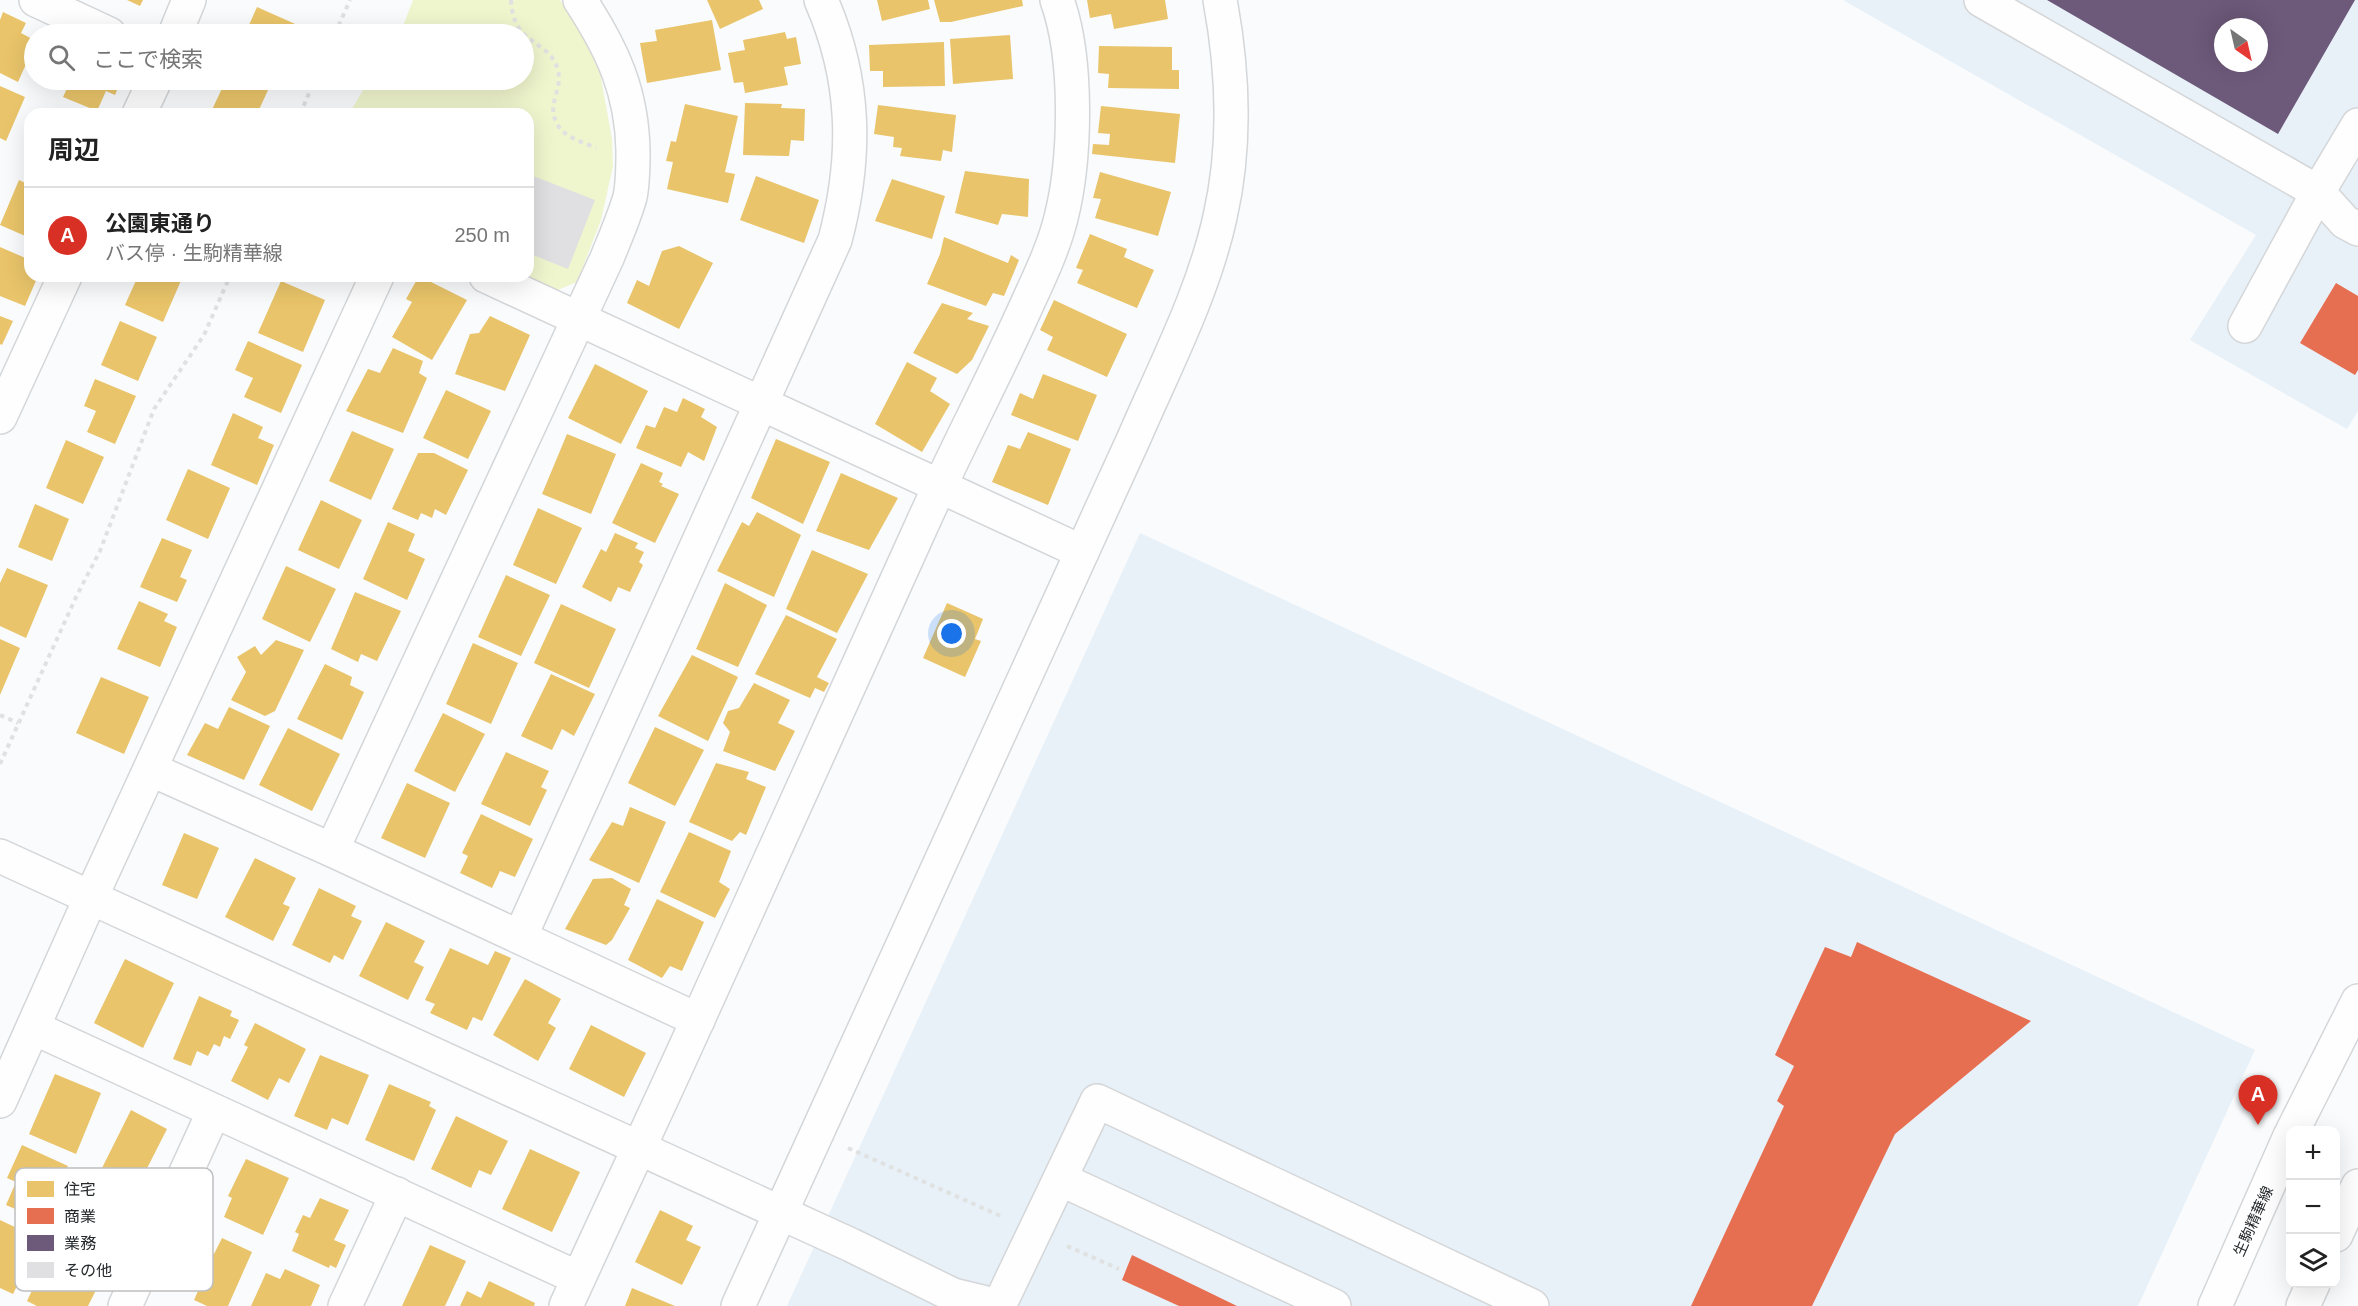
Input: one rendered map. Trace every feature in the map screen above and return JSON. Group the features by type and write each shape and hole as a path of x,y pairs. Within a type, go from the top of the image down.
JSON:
{"street":[{"path":"36,0 88,24"},
{"path":"179,24 189,0"},
{"path":"332,850 607,258 630,196 633,164 632,133 621,76 611,51 580,0"},
{"path":"520,937 835,240 845,204 850,167 851,130 848,93 841,55 821,0"},
{"path":"34,1028 397,1194 572,1292 698,1020 939,487 1002,361 1049,255 1068,186 1072,131 1067,48 1061,12 1056,0"},
{"path":"738,1306 1134,438 1196,294 1220,218 1227,170 1230,74 1220,0"},
{"path":"1981,0 2318,192 2345,222 2358,230"},
{"path":"142,108 150,90"},
{"path":"2244,326 2358,125"},
{"path":"0,417 61,282"},
{"path":"0,1101 91,897 152,770 374,282"},
{"path":"499,282 1082,552"},
{"path":"152,770 332,850 698,1020"},
{"path":"0,856 953,1295 999,1306 1097,1101 1529,1305"},
{"path":"2296,1126 2358,1001"},
{"path":"188,1168 214,1112"},
{"name":"生駒精華線","path":"2215,1306 2286,1145"},
{"path":"1060,1179 1334,1306"},
{"path":"2336,1234 2358,1186"},
{"path":"345,1306 397,1194"},
{"path":"2303,1306 2311,1288"},
{"path":"125,1306 132,1291"}],"path":[{"path":"339,24 350,0"},
{"path":"511,0 512,14 516,24"},
{"path":"534,42 549,54 558,71 558,88 551,109 558,126 568,136 633,164"},
{"path":"303,108 311,90"},
{"path":"0,764 77,595 100,551 154,409 204,335 227,282"},
{"path":"0,715 18,723"},
{"path":"816,1134 1119,1269"}],"shaded area":[{"path":"1843,0 2358,0 2358,411 2347,429 2190,340 2256,235"},
{"path":"1140,533 2255,1050 2138,1306 787,1306"}],"green space":[{"path":"413,0 560,0 578,26 600,73 612,139 613,166 601,220 577,282 555,291 534,281 534,108 353,108 363,90 534,90 534,24 404,24"}],"building: 住宅":[{"path":"127,0 143,0 140,6"},
{"path":"707,0 759,0 763,9 720,29"},
{"path":"877,0 928,0 930,9 882,21"},
{"path":"934,0 1022,0 1023,6 951,22 940,22"},
{"path":"1087,0 1165,0 1168,19 1114,29 1111,14 1090,18"},
{"path":"257,7 295,24 249,24"},
{"path":"3,12 26,23 21,33 24,35 24,68 18,82 0,73 0,20"},
{"path":"712,20 721,70 647,83 640,43 657,41 655,30"},
{"path":"785,32 787,39 796,37 801,64 784,67 788,85 745,93 743,82 734,83 728,53 745,50 743,40"},
{"path":"1010,35 1013,79 953,84 950,39"},
{"path":"944,42 945,86 883,87 883,71 870,71 869,45"},
{"path":"1099,46 1172,47 1172,70 1179,70 1179,89 1108,88 1109,74 1098,73"},
{"path":"0,86 25,97 6,141 0,138"},
{"path":"66,90 117,90 115,95 106,91 98,108 90,108 63,97"},
{"path":"221,90 268,90 260,108 213,108"},
{"path":"745,103 782,104 781,108 805,109 804,141 791,140 789,156 743,155"},
{"path":"685,104 738,116 725,172 735,174 728,203 667,189 673,162 666,161 671,141 676,142"},
{"path":"878,105 956,115 952,152 943,150 941,161 900,156 902,148 893,147 894,137 874,134"},
{"path":"1101,106 1180,114 1175,163 1092,154 1093,144 1109,145 1110,134 1098,133"},
{"path":"965,171 1029,179 1028,217 1002,214 998,225 955,213"},
{"path":"1100,172 1171,192 1158,236 1095,218 1101,199 1093,198"},
{"path":"756,176 819,200 804,243 740,220"},
{"path":"892,179 945,196 932,239 875,221"},
{"path":"19,180 24,182 24,235 0,225"},
{"path":"1090,234 1127,249 1124,257 1154,270 1137,308 1077,283 1083,270 1076,268"},
{"path":"944,237 1008,263 1011,255 1019,260 1004,296 993,293 986,306 927,284 940,254"},
{"path":"679,246 713,263 679,329 627,303 637,280 649,286 662,251"},
{"path":"0,247 24,257 24,282 35,282 25,306 0,296"},
{"path":"135,282 180,282 163,322 125,305"},
{"path":"281,282 325,300 303,352 258,333"},
{"path":"416,282 431,282 467,300 432,360 392,337 412,302 406,299"},
{"path":"1054,300 1127,334 1107,377 1047,350 1053,337 1040,330"},
{"path":"942,303 973,313 967,319 989,326 972,360 957,374 913,353"},
{"path":"0,316 13,321 2,345 0,344"},
{"path":"490,316 530,335 505,391 455,374 470,334 479,333"},
{"path":"120,321 157,337 138,381 101,365"},
{"path":"248,341 302,365 281,413 244,397 253,378 235,370"},
{"path":"393,348 423,361 419,373 427,378 403,433 346,411 368,369 380,373"},
{"path":"907,362 937,378 930,391 950,404 922,452 875,424"},
{"path":"595,364 648,391 621,444 568,418"},
{"path":"1043,374 1097,395 1078,441 1011,415 1020,393 1033,399"},
{"path":"95,379 136,396 115,444 87,432 96,411 84,406"},
{"path":"446,390 491,411 468,459 423,438"},
{"path":"683,398 705,409 701,417 717,427 704,461 688,452 681,467 636,448 646,425 655,428 664,407 677,412"},
{"path":"233,413 263,427 258,438 274,445 257,485 211,465"},
{"path":"352,431 394,449 371,500 329,481"},
{"path":"1028,432 1071,449 1048,505 992,482 1008,445 1020,449"},
{"path":"567,434 616,454 591,514 542,494"},
{"path":"776,439 830,462 803,524 751,498"},
{"path":"66,440 104,457 83,504 46,488"},
{"path":"418,453 434,453 468,470 446,515 435,509 432,518 421,513 418,520 392,509"},
{"path":"641,463 663,473 659,482 663,484 661,486 679,494 655,543 612,523"},
{"path":"188,469 230,488 208,539 166,520"},
{"path":"841,473 898,498 869,550 816,531"},
{"path":"321,500 362,520 339,569 298,550"},
{"path":"35,504 69,519 52,561 18,547"},
{"path":"538,508 582,528 556,584 513,565"},
{"path":"757,512 801,535 774,597 717,571 742,522 749,526"},
{"path":"388,522 415,534 408,551 425,559 407,600 363,579"},
{"path":"615,533 638,543 635,548 644,552 639,562 643,565 630,592 618,587 611,602 582,587 601,549 606,552"},
{"path":"162,538 192,550 180,577 187,580 177,602 140,587"},
{"path":"812,550 868,574 837,633 786,609"},
{"path":"286,566 336,589 310,642 262,619"},
{"path":"7,568 48,585 26,638 0,626 0,583"},
{"path":"506,575 550,595 521,656 478,637"},
{"path":"725,583 767,605 738,667 696,649"},
{"path":"355,592 401,611 377,661 361,654 358,662 331,649"},
{"path":"139,601 168,614 164,621 177,627 160,667 117,649"},
{"path":"947,603 983,619 975,639 981,641 965,677 923,658"},
{"path":"561,604 616,629 589,688 534,663"},
{"path":"786,615 837,639 817,677 829,683 824,692 815,688 810,698 755,674"},
{"path":"0,639 20,648 0,695"},
{"path":"276,640 304,650 275,711 265,716 231,700 246,672 237,657 255,646 261,655"},
{"path":"473,643 518,663 491,724 446,704"},
{"path":"692,655 738,677 708,741 658,716"},
{"path":"325,664 352,677 350,685 364,692 342,740 297,719"},
{"path":"551,674 595,694 574,736 562,729 552,750 521,736"},
{"path":"101,677 149,697 124,754 76,733"},
{"path":"754,683 790,700 778,723 795,731 775,771 723,751 730,732 723,723 728,711 739,708"},
{"path":"229,707 270,726 244,780 187,755 205,723 218,729"},
{"path":"443,713 485,734 455,792 414,771"},
{"path":"655,727 704,750 675,806 628,783"},
{"path":"288,728 340,754 312,811 259,785"},
{"path":"506,752 549,771 541,787 547,790 530,826 481,804"},
{"path":"716,763 749,772 746,779 766,787 746,835 740,832 732,841 689,822"},
{"path":"407,783 450,803 425,858 381,838"},
{"path":"630,807 666,822 639,883 589,860 612,822 623,826"},
{"path":"481,814 533,839 515,877 500,871 492,888 460,873 468,856 462,853"},
{"path":"689,832 731,851 719,882 730,889 715,918 660,892"},
{"path":"184,833 219,848 197,899 162,885"},
{"path":"255,858 296,878 283,904 290,907 273,941 225,917"},
{"path":"612,878 631,889 624,905 630,908 612,940 606,945 565,929 593,879"},
{"path":"319,888 356,906 351,916 362,921 343,960 334,955 330,963 292,945"},
{"path":"657,899 704,922 682,971 670,966 662,978 628,960"},
{"path":"386,922 425,941 414,962 424,967 408,1000 359,976"},
{"path":"450,948 488,965 495,951 511,958 482,1021 473,1017 467,1030 430,1013 435,1004 425,1000"},
{"path":"125,959 174,983 143,1048 94,1023"},
{"path":"525,979 561,999 548,1023 556,1028 538,1061 493,1035"},
{"path":"199,996 232,1011 230,1016 239,1020 230,1039 224,1036 220,1047 214,1044 208,1056 197,1051 191,1066 173,1059"},
{"path":"255,1023 306,1049 289,1083 279,1078 268,1100 231,1081 248,1047 244,1045"},
{"path":"591,1025 646,1053 624,1097 569,1069"},
{"path":"320,1055 369,1075 348,1125 332,1118 327,1130 294,1116"},
{"path":"55,1074 101,1093 76,1154 29,1134"},
{"path":"389,1084 431,1102 429,1106 436,1110 414,1161 365,1140"},
{"path":"131,1110 167,1129 147,1168 102,1168"},
{"path":"456,1116 508,1141 491,1175 479,1170 471,1188 431,1169"},
{"path":"22,1145 68,1166 67,1168 15,1168 15,1182 7,1178"},
{"path":"530,1149 580,1172 552,1232 502,1209"},
{"path":"246,1159 289,1178 263,1235 224,1217 232,1198 228,1196"},
{"path":"15,1184 15,1209 6,1205"},
{"path":"320,1198 349,1210 334,1240 346,1245 336,1268 330,1265 329,1268 292,1251 299,1234 295,1232 303,1215 310,1218"},
{"path":"660,1210 693,1226 686,1240 701,1247 682,1285 635,1262"},
{"path":"0,1220 15,1227 15,1290 13,1294 0,1288"},
{"path":"222,1238 252,1252 228,1306 207,1306 194,1300 198,1291 213,1291 214,1254"},
{"path":"430,1245 466,1261 445,1306 402,1306"},
{"path":"285,1269 320,1285 311,1306 251,1306 266,1273 280,1279"},
{"path":"489,1281 535,1303 534,1306 460,1306 467,1291 481,1298"},
{"path":"632,1288 675,1306 625,1306"},
{"path":"32,1291 96,1291 88,1306 37,1306 27,1301"}],"building: 商業":[{"path":"2336,283 2358,296 2358,370 2355,375 2300,343"},
{"path":"1857,942 2031,1021 1895,1134 1812,1306 1691,1306 1784,1106 1777,1101 1794,1066 1775,1055 1825,947 1851,957"},
{"path":"1132,1255 1237,1306 1179,1306 1122,1280"}],"building: 業務":[{"path":"2047,0 2355,0 2278,134"}],"building: その他":[{"path":"534,176 595,200 568,269 534,255"}],"place":[{"name":"公園東通り","path":"2258,1125"}]}
